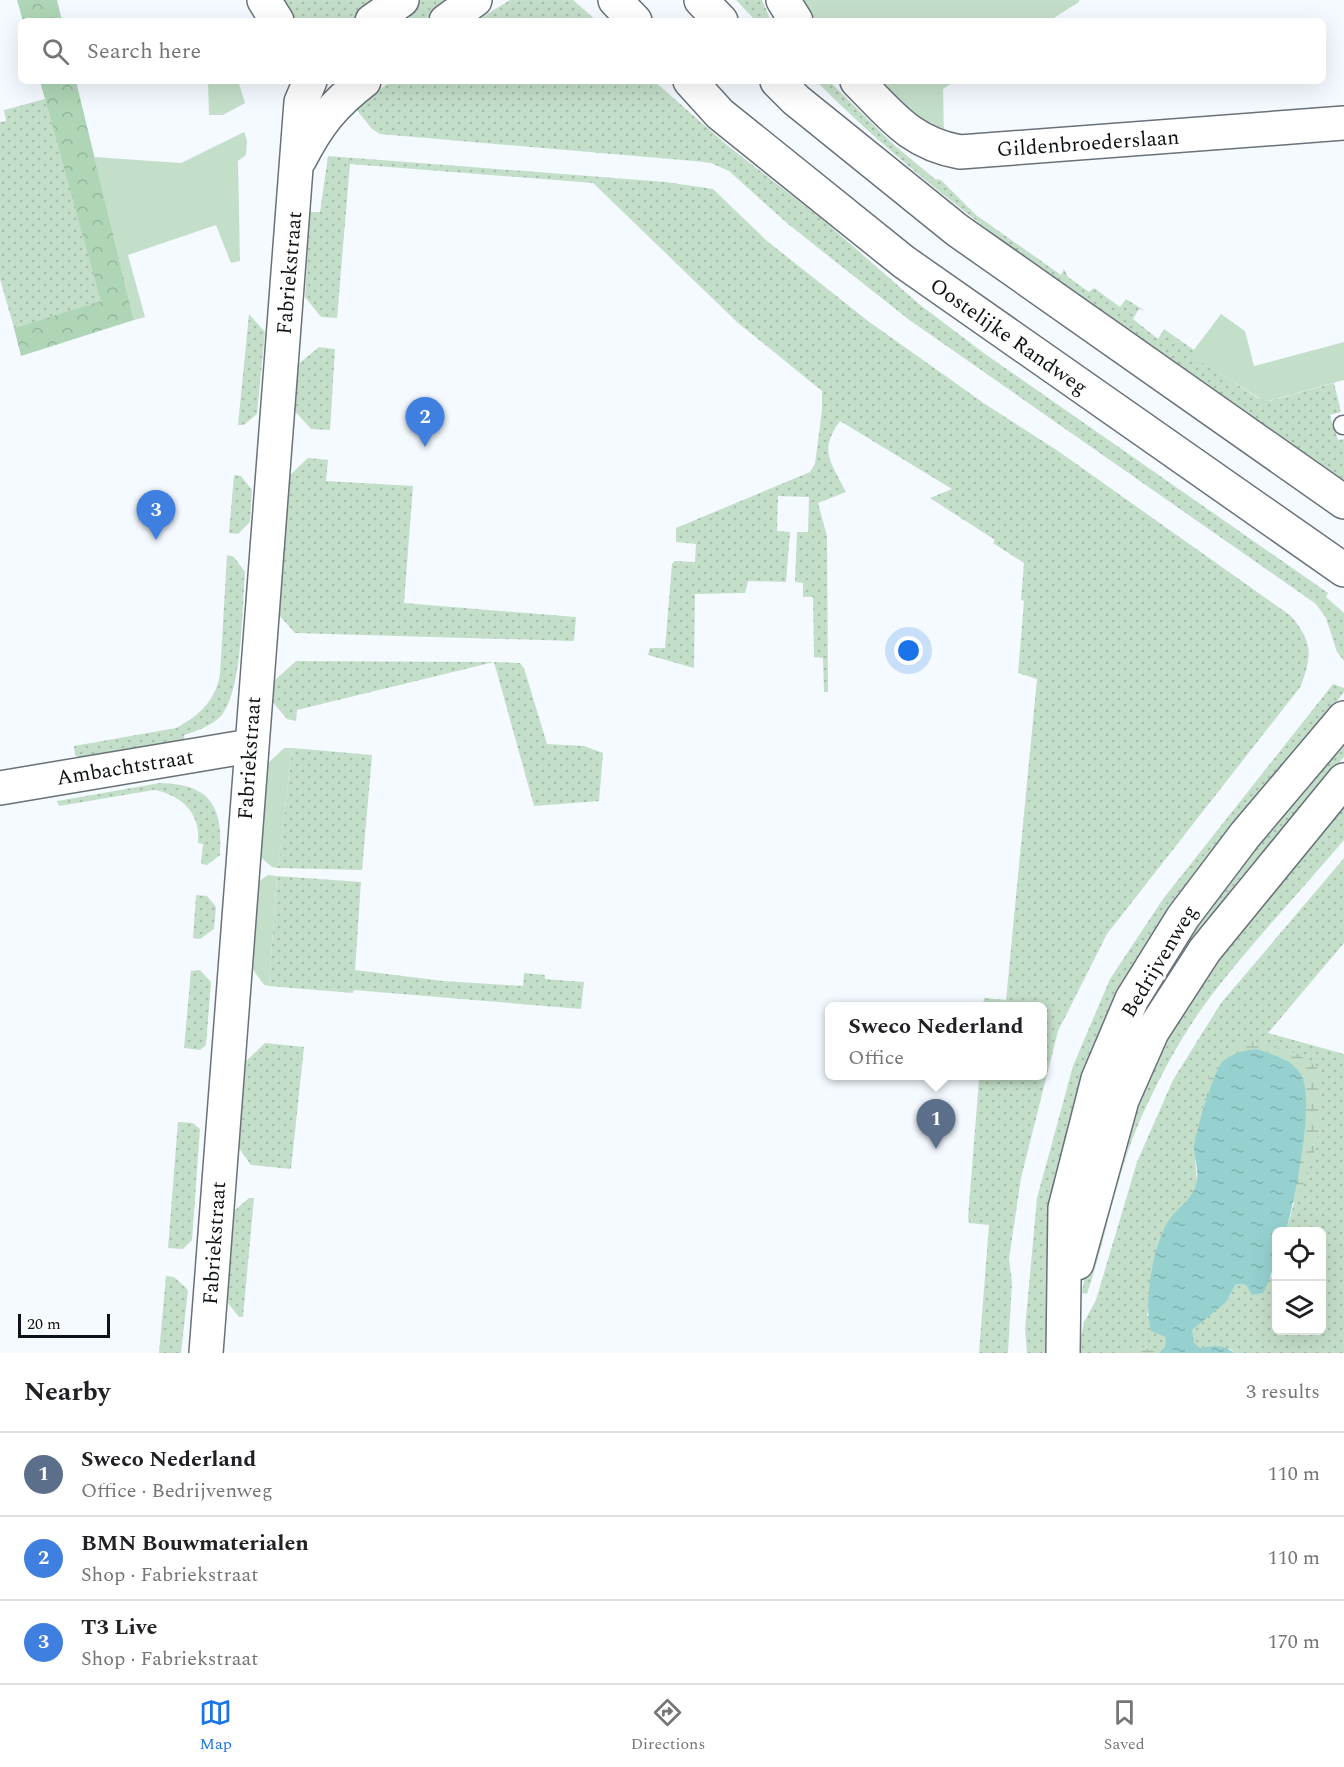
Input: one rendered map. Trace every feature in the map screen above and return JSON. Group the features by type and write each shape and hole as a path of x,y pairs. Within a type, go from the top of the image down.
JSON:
{"main road":[{"path":"264,0 275,18"},
{"path":"376,18 402,0"},
{"path":"450,18 476,0"},
{"path":"615,0 632,18"},
{"path":"701,0 717,18"},
{"path":"783,0 794,18"},
{"name":"Fabriekstraat","path":"206,1353 250,746 298,163 301,102 309,84"},
{"name":"Fabriekstraat","path":"298,163 315,129 325,92 353,84"},
{"name":"Oostelijke Randweg","path":"693,84 720,114 904,262 1344,570"},
{"path":"780,84 796,100 957,230 1344,502"},
{"name":"Gildenbroederslaan","path":"860,84 917,139 937,148 960,152 1344,123"},
{"name":"Bedrijvenweg","path":"1063,1353 1065,1208 1098,1079 1132,999 1183,917 1245,835 1344,718"},
{"name":"Ambachtstraat","path":"0,788 250,746"},
{"name":"Bedrijvenweg","path":"1063,1320 1091,1205 1122,1100 1152,1032 1205,950 1344,780"}],"green space":[{"path":"17,0 57,0 61,18 22,18"},
{"path":"283,0 380,0 357,18 295,18"},
{"path":"415,0 451,0 426,18 389,18"},
{"path":"510,0 573,0 594,18 481,18"},
{"path":"736,0 762,0 770,18 753,18"},
{"path":"801,0 1079,0 1054,18 815,18"},
{"path":"41,84 77,84 134,320 21,356 14,328 101,301"},
{"path":"208,84 239,84 245,103 223,115 209,115"},
{"path":"387,84 657,84 727,145 823,220 919,304 985,354 1328,593 1326,597 1344,613 1344,661 1337,652 1326,618 1316,604 908,319 788,224 729,171 711,163 694,161 380,134 372,129 355,108"},
{"path":"819,84 832,84 893,144 935,179 941,180 976,215 1061,275 1064,269 1068,277 1089,292 1094,288 1120,307 1126,299 1145,311 1139,309 1133,319 1158,339 1164,329 1194,350 1191,355 1258,398 1269,401 1334,383 1341,412 1330,415 1338,440 1344,439 1344,480 1040,268 962,210 851,115"},
{"path":"880,84 950,84 943,89 944,136 936,134"},
{"path":"45,99 102,301 14,328 0,279 0,122 6,121 4,110"},
{"path":"244,132 247,140 246,155 238,161 240,261 231,263 216,225 128,255 145,317 134,320 94,157 181,163"},
{"path":"328,156 666,182 713,189 767,241 868,321 985,404 1058,451 1291,616 1307,641 1307,666 1301,686 1107,934 1058,1031 1047,1075 1047,1002 984,1002 984,998 1006,1000 1037,679 1018,673 1024,601 1021,600 1024,563 993,543 995,540 930,498 952,489 840,421 833,432 828,449 829,457 846,492 818,503 827,536 828,692 824,692 823,658 814,657 813,597 803,597 803,583 795,582 797,532 808,532 809,497 778,496 777,531 790,532 786,582 748,581 745,593 695,594 694,668 648,655 650,648 665,648 672,564 675,561 695,562 696,544 676,542 676,528 810,472 815,464 822,410 822,391 737,322 593,183 350,164 337,318 321,317 305,297 310,212 320,212"},
{"path":"249,314 265,332 257,414 244,425 238,425"},
{"path":"1221,314 1245,331 1254,366 1344,342 1344,380 1268,401 1259,398 1190,355"},
{"path":"319,347 335,349 330,430 311,429 293,409 297,365"},
{"path":"308,458 328,460 326,481 413,486 404,603 576,617 574,641 295,633 278,614 290,475"},
{"path":"234,475 241,476 252,490 250,522 238,534 229,533"},
{"path":"227,555 234,557 245,572 240,647 234,687 221,716 199,730 184,735 185,743 82,760 75,755 74,746 176,728 205,706 215,692 220,674"},
{"path":"296,661 494,662 297,710 296,721 287,719 270,699 273,682"},
{"path":"494,662 520,663 524,668 547,744 584,746 603,753 599,801 534,806"},
{"path":"1333,684 1344,688 1344,692 1152,944 1052,1227 1045,1353 1027,1353 1025,1329 1037,1198 1073,1066 1110,979 1163,899"},
{"path":"1344,734 1344,757 1240,878 1189,945 1111,1074 1181,932"},
{"path":"284,748 292,748 278,868 272,867 257,854 264,767"},
{"path":"292,748 372,755 362,870 278,868"},
{"path":"160,783 192,788 211,802 219,824 220,855 207,865 201,864 203,844 198,843 193,815 181,801 173,796 154,790 59,806 57,801"},
{"path":"1344,803 1344,840 1211,996 1192,1022 1168,1064 1136,1130 1120,1176 1087,1294 1082,1293 1093,1223 1142,1079 1205,971"},
{"path":"1344,858 1344,943 1268,1033 1344,1054 1344,1353 1235,1353 1230,1349 1175,1353 1078,1353 1084,1322 1096,1300 1137,1162 1173,1080 1221,1003","holes":["1205,1104 1294,1203 1287,1227 1326,1227 1326,1335 1272,1335 1272,1277 1246,1285 1236,1284 1226,1302 1147,1316 1161,1238 1170,1219 1191,1197 1197,1182 1194,1147"]},
{"path":"268,875 277,876 269,986 264,985 249,964 255,884"},
{"path":"277,876 361,882 355,970 443,981 523,986 524,973 545,975 545,979 584,982 581,1009 354,990 353,993 269,986"},
{"path":"196,895 207,896 216,907 214,929 200,939 193,938"},
{"path":"200,970 211,982 206,1045 200,1050 184,1048 191,971"},
{"path":"1248,1040 1298,1054 1317,1067 1320,1103 1318,1137 1309,1171 1294,1203 1294,1187 1202,1115 1212,1070 1224,1056"},
{"path":"265,1043 304,1047 291,1169 251,1165 239,1148 246,1061"},
{"path":"979,1080 1046,1080 1021,1178 1009,1259 1012,1282 1008,1353 979,1353 989,1225 969,1223"},
{"path":"178,1122 193,1123 200,1129 192,1240 183,1249 168,1248"},
{"path":"249,1198 254,1198 243,1317 239,1317 224,1298 233,1212"},
{"path":"166,1276 174,1277 188,1290 181,1353 159,1353"},
{"path":"1136,1345 1159,1353 1121,1353"}],"water":[{"path":"1257,1049 1291,1064 1300,1073 1305,1085 1305,1126 1302,1150 1287,1227 1272,1227 1272,1270 1263,1293 1252,1295 1246,1285 1236,1284 1226,1302 1192,1330 1194,1343 1200,1348 1218,1346 1235,1353 1159,1353 1165,1347 1166,1337 1151,1331 1148,1305 1151,1274 1158,1244 1169,1220 1194,1190 1197,1175 1195,1141 1215,1076 1223,1061 1243,1051"}],"place":[{"name":"BMN Bouwmaterialen","path":"425,447"},
{"name":"T3 Live","path":"156,540"},
{"name":"Sweco Nederland","path":"936,1149"}]}
